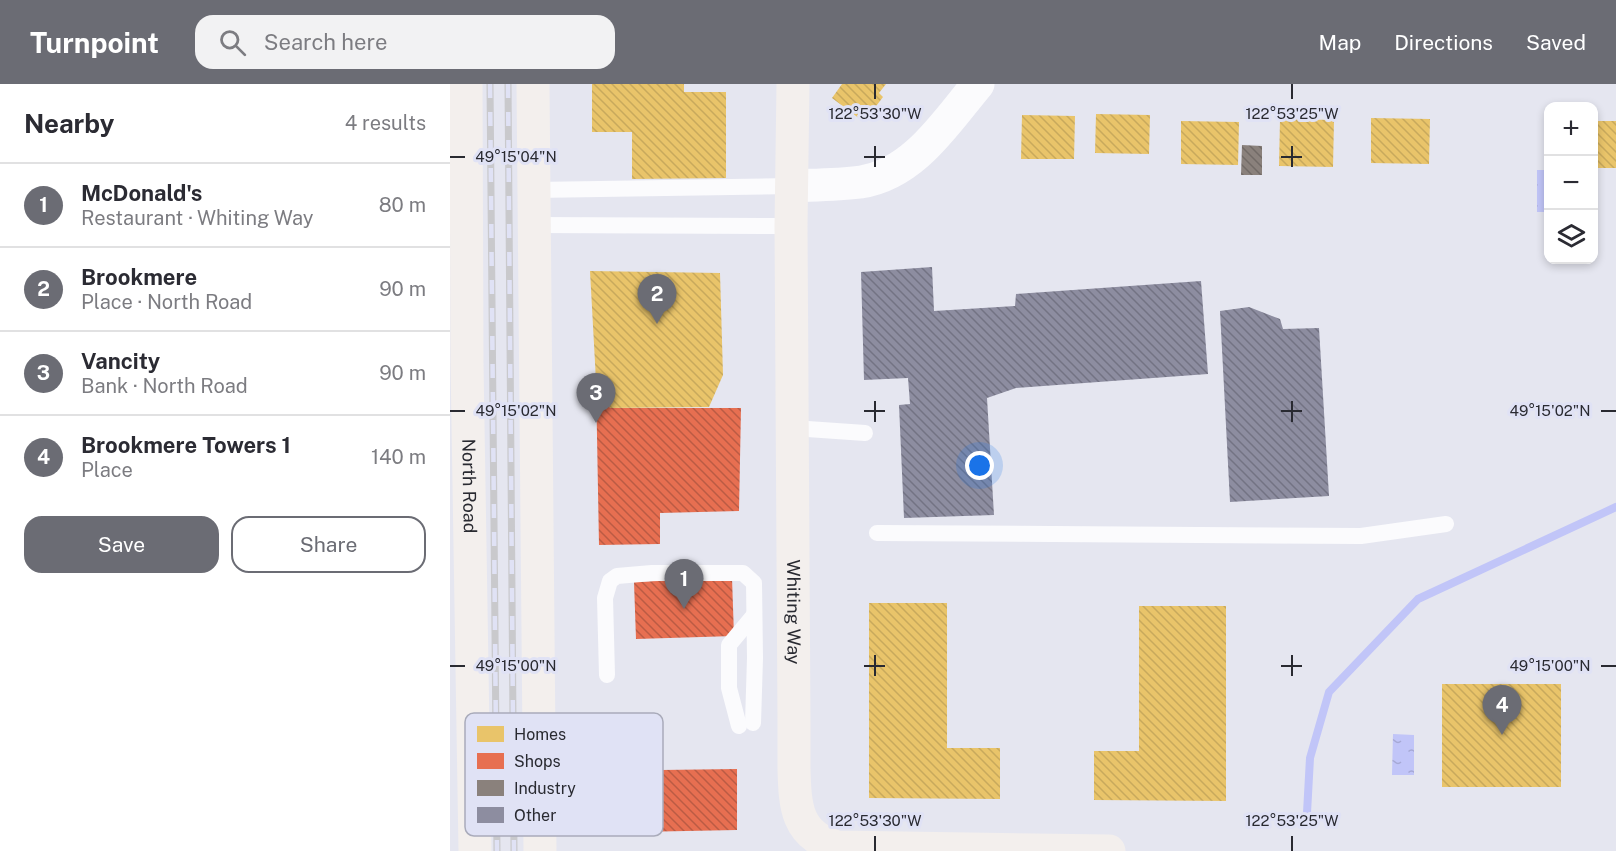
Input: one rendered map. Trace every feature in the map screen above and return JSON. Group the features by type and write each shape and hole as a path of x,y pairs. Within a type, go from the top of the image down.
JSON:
{"main road":[{"name":"North Road","path":"466,84 458,363 470,713"},
{"path":"533,84 539,713"},
{"name":"Whiting Way","path":"793,84 791,226 794,790 797,810 805,827 818,839 837,847 1109,851"},
{"name":"North Road","path":"474,836 475,851"},
{"path":"540,836 540,851"}],"street":[{"path":"791,186 862,181 882,176 902,166 922,149 978,84"}],"lane":[{"path":"534,190 791,186"},
{"path":"535,225 791,226"},
{"path":"793,428 865,433"},
{"path":"877,533 1361,536 1446,524"},
{"path":"607,675 605,597 610,581 617,576 652,573 742,573 754,583 754,615 746,724 729,688 729,645 754,615"}],"water":[{"path":"1537,170 1544,170 1544,212 1537,212"},
{"path":"1393,734 1414,735 1414,775 1392,775"}],"building: Homes":[{"path":"592,84 684,84 684,92 726,92 726,178 632,179 632,132 592,132"},
{"path":"842,84 886,84 879,93 883,97 864,122 832,98"},
{"path":"1096,114 1150,115 1149,154 1095,153"},
{"path":"1022,115 1075,116 1074,159 1021,159"},
{"path":"1371,118 1430,119 1429,164 1371,163"},
{"path":"1280,119 1334,120 1333,167 1279,166"},
{"path":"1181,121 1239,122 1238,165 1181,164"},
{"path":"1598,121 1616,121 1616,168 1598,168"},
{"path":"590,271 720,273 723,375 709,407 610,408 596,381"},
{"path":"869,603 947,603 947,748 1000,748 1000,799 869,798"},
{"path":"1139,606 1226,606 1226,801 1094,800 1094,751 1139,751"},
{"path":"1442,684 1561,684 1561,787 1442,787"}],"building: Shops":[{"path":"596,381 610,408 741,408 739,511 660,513 660,544 599,545"},
{"path":"732,578 734,636 636,639 634,582"},
{"path":"737,769 737,830 663,831 663,770"}],"building: Industry":[{"path":"1242,145 1262,146 1262,175 1241,175"}],"building: Other":[{"path":"932,267 934,311 1015,306 1016,294 1201,281 1208,374 1016,388 987,398 994,515 904,518 899,405 910,404 908,378 864,380 861,272"},
{"path":"1249,307 1280,319 1283,329 1319,328 1329,496 1230,502 1220,311"}],"waterway":[{"path":"1307,813 1310,758 1329,692 1418,599 1616,507"}],"railway":[{"path":"490,84 496,713"},
{"path":"508,84 513,713"},
{"path":"497,836 497,851"},
{"path":"514,836 514,851"}],"place":[{"name":"Brookmere","path":"657,324"},
{"name":"Vancity","path":"596,423"},
{"name":"McDonald's","path":"684,609"},
{"name":"Brookmere Towers 1","path":"1502,735"}]}
